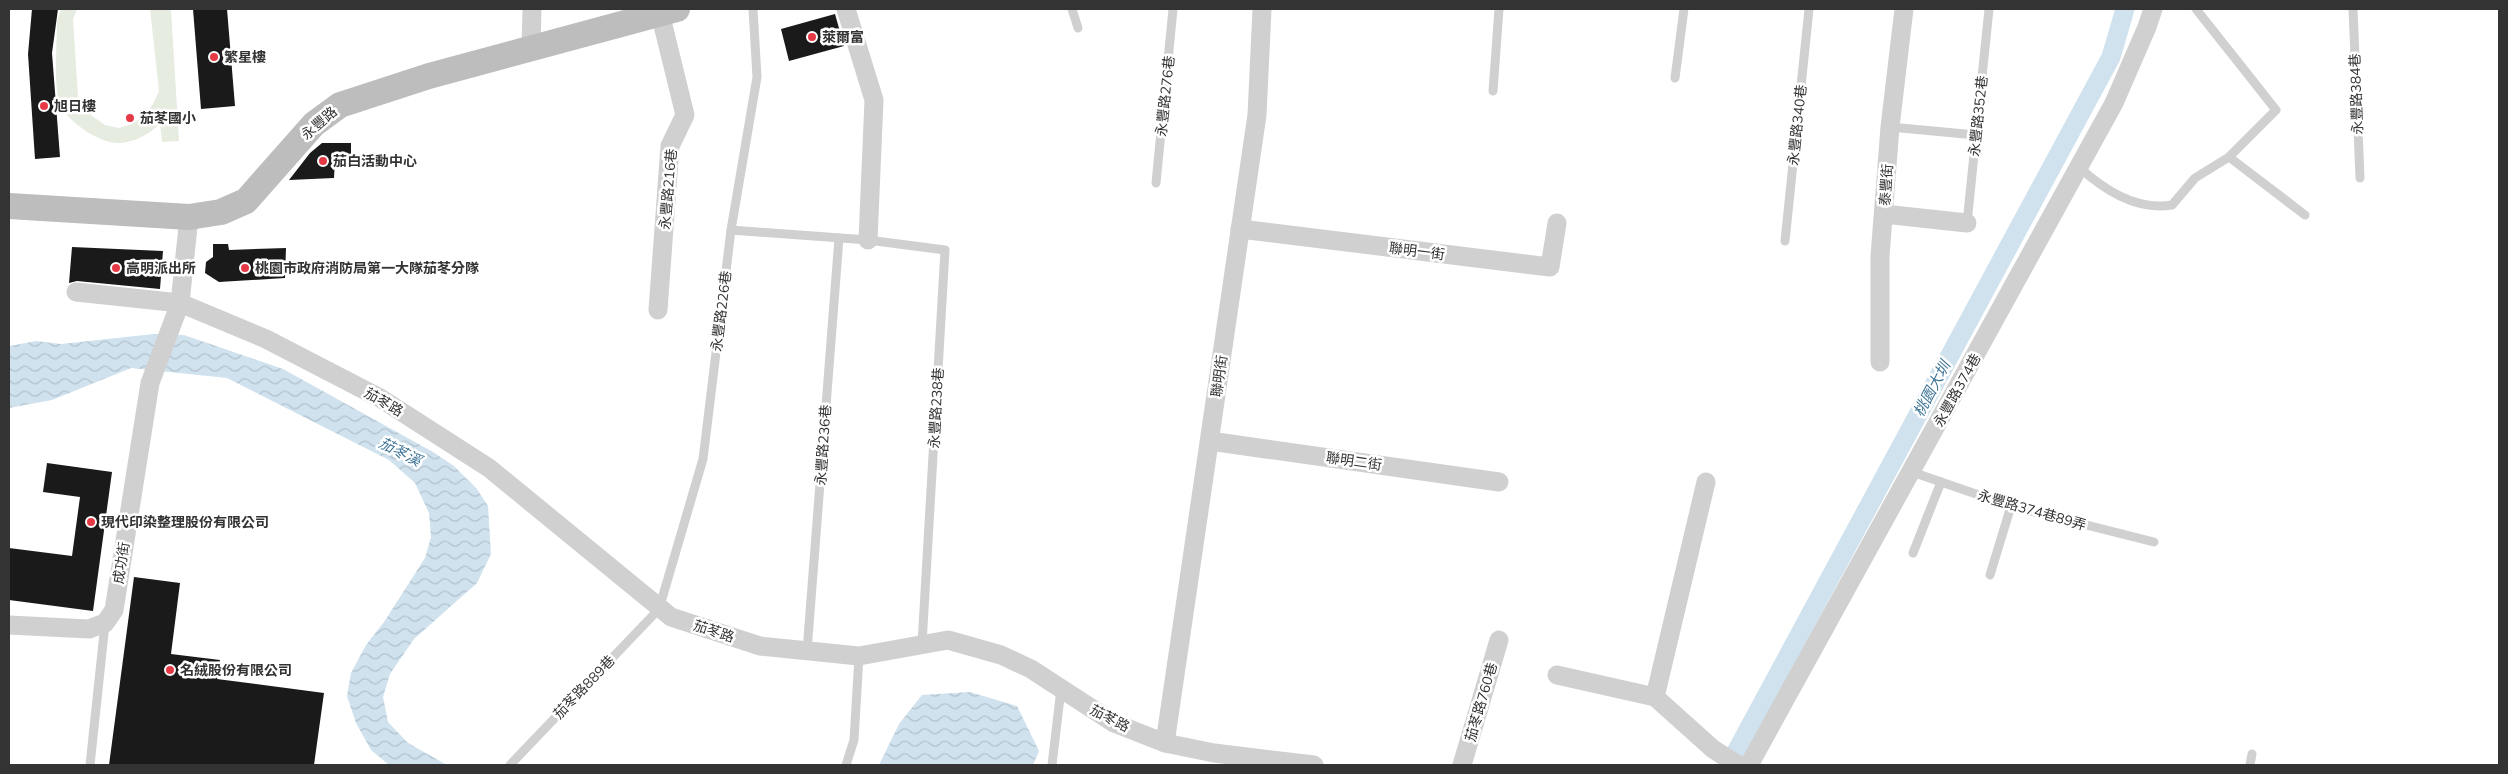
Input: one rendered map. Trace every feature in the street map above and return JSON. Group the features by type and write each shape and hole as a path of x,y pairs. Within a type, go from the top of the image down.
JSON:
{"street":[{"path":"531,48 532,9"},
{"path":"846,9 874,100 868,240"},
{"name":"聯明街","path":"1166,743 1257,115 1262,9"},
{"name":"泰豐街","path":"1880,362 1880,256 1890,127 1904,9"},
{"name":"永豐路374巷","path":"1749,765 1884,517 1912,472 2114,103 2148,27 2153,9"},
{"name":"永豐路","path":"9,206 189,217 221,212 246,201 314,124 340,105 429,76 668,11"},
{"name":"永豐路216巷","path":"658,310 670,146 685,115 668,11"},
{"path":"1884,214 1967,223"},
{"path":"180,303 189,217"},
{"name":"聯明一街","path":"1240,229 1550,267 1557,223"},
{"name":"茄苳路","path":"76,292 180,303 266,339 380,398 489,468 671,617 760,646 859,656 948,640 1001,655 1031,669 1114,723 1166,743 1214,753 1314,765"},
{"name":"成功街","path":"105,624 114,610 142,427 153,374 180,303"},
{"name":"聯明二街","path":"1210,441 1499,482"},
{"path":"1655,697 1706,482"},
{"path":"9,625 89,629 105,624"},
{"name":"茄苳路760巷","path":"1462,765 1499,640"},
{"path":"1557,675 1655,697 1713,749 1737,765"}],"lane":[{"name":"永豐路226巷","path":"660,609 703,459 731,230 757,76 753,9"},
{"path":"1072,9 1078,28"},
{"name":"永豐路276巷","path":"1156,183 1173,9"},
{"path":"1493,91 1499,9"},
{"path":"1675,78 1684,9"},
{"name":"永豐路340巷","path":"1785,241 1809,9"},
{"name":"永豐路352巷","path":"1967,223 1988,9"},
{"path":"2078,167 2093,180 2133,203 2155,208 2172,205 2195,178 2229,157 2276,110 2196,9"},
{"name":"永豐路384巷","path":"2353,9 2360,178"},
{"path":"1890,127 1976,135"},
{"path":"2229,157 2305,216"},
{"path":"731,230 868,240"},
{"name":"永豐路236巷","path":"807,651 839,238"},
{"name":"永豐路238巷","path":"868,240 945,250 922,644"},
{"name":"永豐路374巷89弄","path":"1912,472 2011,506 2154,542"},
{"path":"1913,553 1941,482"},
{"path":"1990,575 2011,506"},
{"name":"茄苳路889巷","path":"510,765 660,609"},
{"path":"90,765 105,624"},
{"path":"846,765 854,740 859,656"},
{"path":"1052,765 1061,689"},
{"path":"2250,765 2252,754"}],"shaded area":[{"path":"61,9 77,9 73,19 78,96 92,116 105,125 119,128 132,124 145,115 159,91 150,9 171,9 179,141 162,142 160,123 147,134 137,139 120,143 102,140 83,129 66,114 58,98 56,79 57,21"}],"water":[{"name":"茄苳溪","path":"154,334 184,335 283,369 433,452 454,466 477,489 488,506 491,554 477,583 414,639 390,674 383,697 388,722 408,743 447,765 389,765 371,750 356,723 347,696 351,673 366,645 384,622 425,558 431,537 429,513 415,483 389,460 227,378 131,368 52,400 9,408 10,346 36,341 61,344"},
{"path":"970,692 1017,706 1039,751 1033,765 879,765 899,724 922,695"}],"building":[{"name":"旭日樓","path":"32,9 58,9 52,53 60,157 35,159 28,54"},
{"name":"繁星樓","path":"193,9 227,9 235,106 201,109"},
{"name":"萊爾富","path":"835,14 844,46 789,61 781,29"},
{"name":"茄白活動中心","path":"322,143 351,143 351,157 335,158 334,178 289,180 310,153"},
{"name":"桃園市政府消防局第一大隊茄苳分隊","path":"213,244 228,244 229,250 286,248 285,278 219,282 205,273 206,262 213,257"},
{"name":"高明派出所","path":"72,247 163,251 160,289 77,281 69,283"},
{"name":"現代印染整理股份有限公司","path":"47,463 112,472 93,611 9,600 9,548 72,556 80,497 43,492"},
{"name":"名絨股份有限公司","path":"134,577 180,583 171,654 220,660 217,679 324,693 314,765 109,765"}],"waterway":[{"name":"桃園大圳","path":"1729,765 2111,57 2125,9"}],"place":[{"name":"萊爾富","path":"812,37"},
{"name":"繁星樓","path":"214,57"},
{"name":"旭日樓","path":"44,106"},
{"name":"茄苳國小","path":"130,118"},
{"name":"茄白活動中心","path":"323,161"},
{"name":"高明派出所","path":"116,268"},
{"name":"桃園市政府消防局第一大隊茄苳分隊","path":"245,268"},
{"name":"現代印染整理股份有限公司","path":"91,522"},
{"name":"名絨股份有限公司","path":"170,670"}]}
